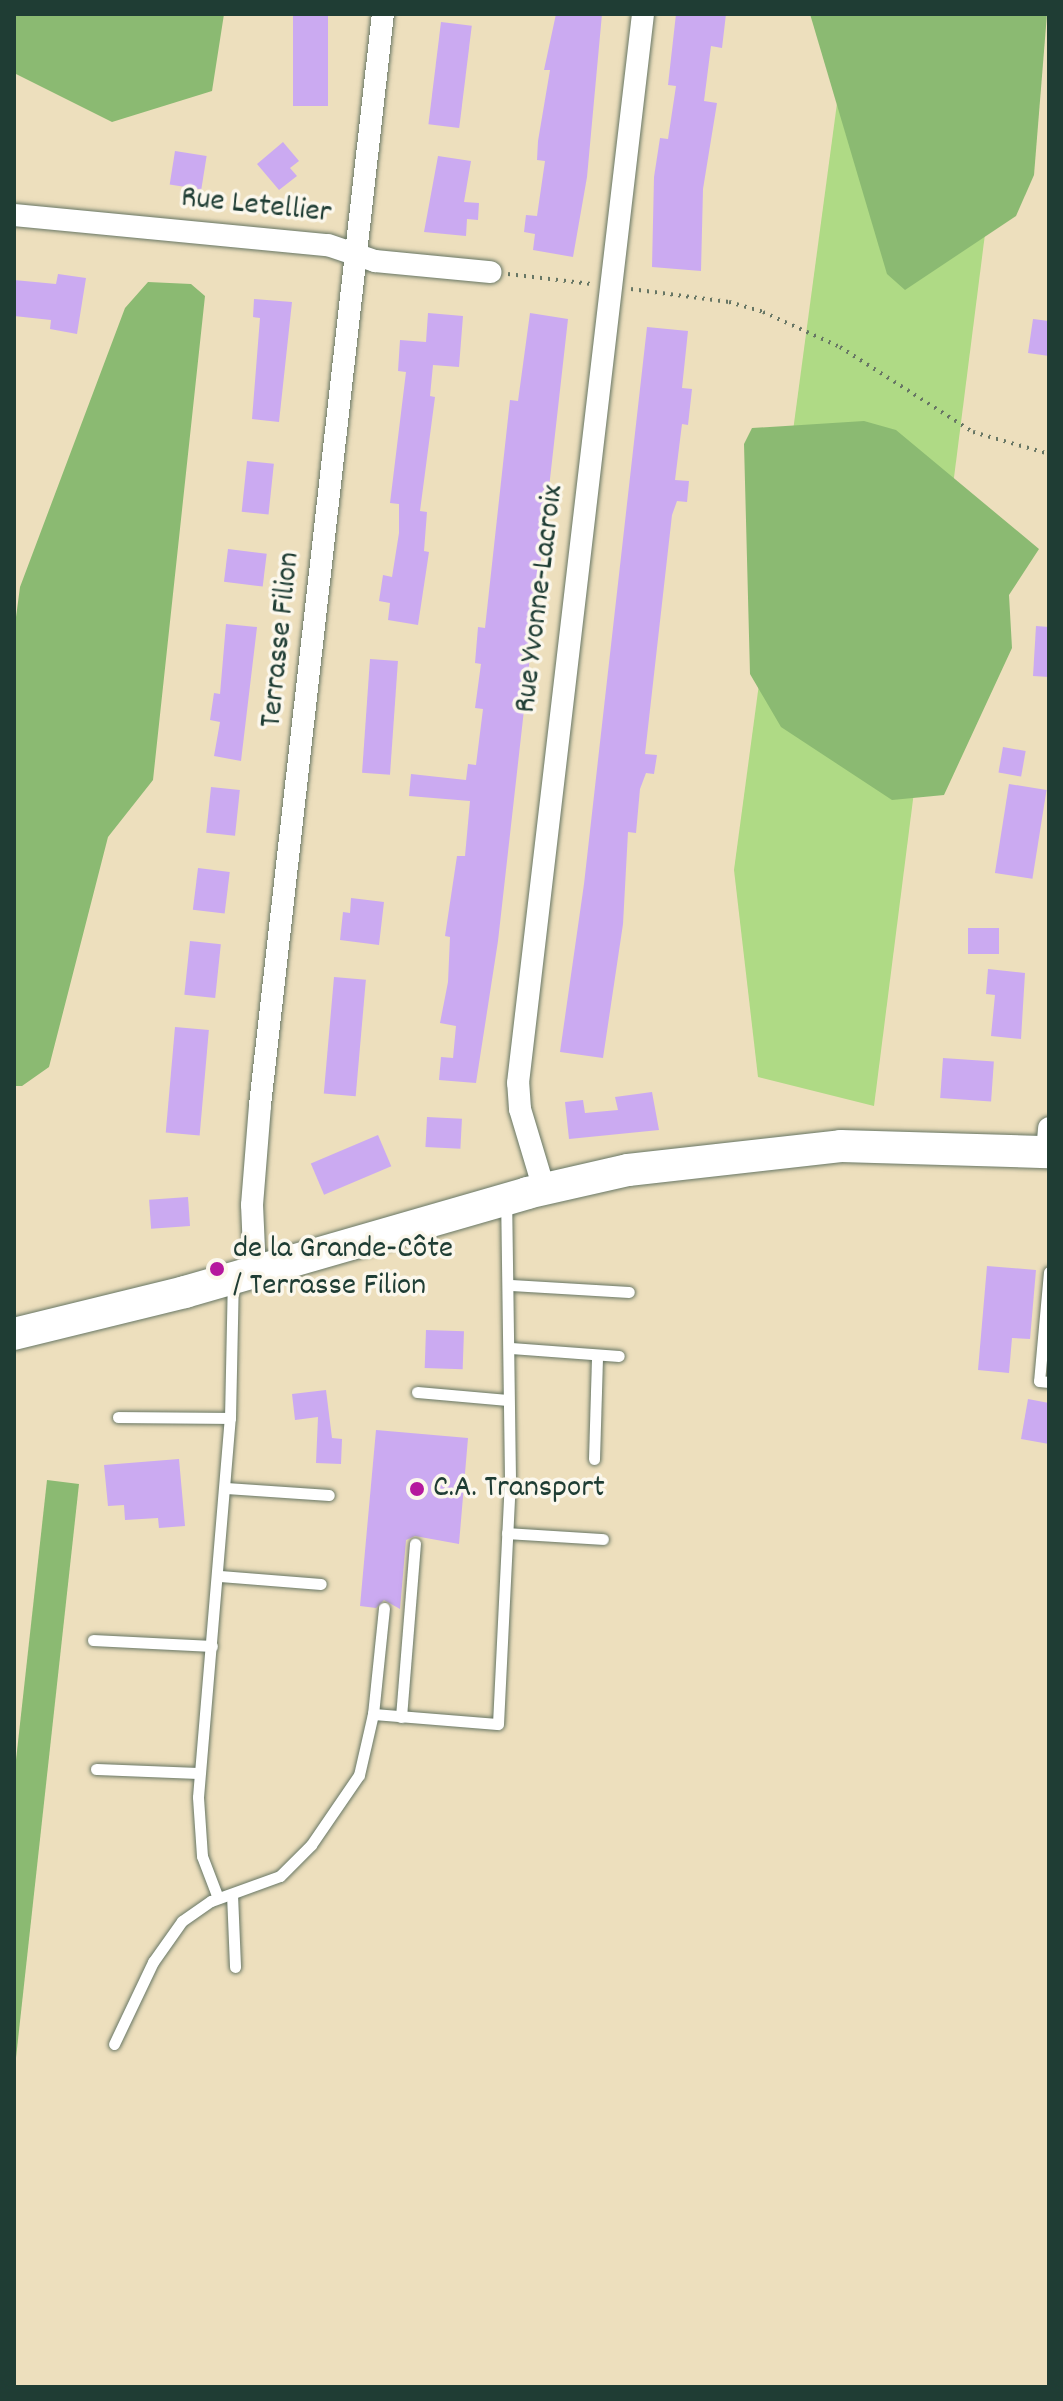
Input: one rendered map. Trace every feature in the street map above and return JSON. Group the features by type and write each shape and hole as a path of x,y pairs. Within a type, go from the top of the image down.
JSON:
{"main road":[{"path":"14,1334 244,1276 544,1189 677,1162 803,1148 1048,1144"}],"street":[{"name":"Terrasse Filion","path":"244,1276 260,1105 383,14"},
{"name":"Rue Yvonne-Lacroix","path":"544,1189 520,1109 518,1083 643,14"},
{"name":"Rue Letellier","path":"14,215 328,245 358,256 494,273"}],"lane":[{"path":"373,1714 498,1724 511,1348 511,1285 505,1200"},
{"path":"1049,1272 1039,1381 1049,1382"},
{"path":"218,1898 201,1848 199,1773 220,1576 230,1418 244,1276"},
{"path":"511,1285 629,1292"},
{"path":"511,1348 619,1356"},
{"path":"594,1459 597,1355"},
{"path":"417,1392 508,1400"},
{"path":"118,1417 230,1418"},
{"path":"226,1488 329,1495"},
{"path":"507,1533 603,1539"},
{"path":"401,1717 415,1544"},
{"path":"220,1576 321,1584"},
{"path":"114,2044 172,1932 190,1913 218,1898 280,1876 311,1845 359,1775 373,1714 384,1608"},
{"path":"93,1640 212,1646"},
{"path":"96,1769 199,1773"},
{"path":"232,1894 235,1967"}],"path":[{"path":"494,273 597,284"},
{"path":"627,288 729,302 763,312 840,347 973,432 1049,454"}],"green space":[{"path":"14,14 224,14 212,91 112,122 14,73"},
{"path":"810,14 1047,14 1034,175 1016,216 905,290 887,274"},
{"path":"849,14 1013,14 874,1106 758,1077 734,870"},
{"path":"148,282 191,284 205,296 153,780 108,837 49,1067 22,1086 14,1086 14,632 20,587 125,308"},
{"path":"864,421 896,430 1039,549 1009,595 1012,648 944,795 892,800 781,727 750,674 744,444 752,428"},
{"path":"47,1480 79,1484 14,2076 14,1778"}],"building":[{"path":"293,14 328,14 328,106 293,106"},
{"path":"556,14 602,14 587,177 573,257 533,250 535,234 524,232 526,215 537,216 545,161 537,160 538,141 550,70 544,70"},
{"path":"676,14 726,14 722,48 711,46 704,101 717,103 703,189 701,271 652,267 654,177 660,138 668,139 676,86 668,85"},
{"path":"441,22 472,26 459,128 428,124"},
{"path":"283,142 299,161 290,168 297,176 279,190 257,164"},
{"path":"175,151 207,156 201,190 170,185"},
{"path":"438,156 471,161 464,202 479,203 478,220 467,219 466,236 424,232"},
{"path":"58,274 86,278 77,334 50,329 51,320 14,316 14,280 56,284"},
{"path":"254,299 292,302 279,422 252,419 260,318 253,317"},
{"path":"428,313 463,316 459,367 433,365 430,396 435,397 420,511 427,512 424,551 429,552 418,625 388,620 390,603 379,601 383,575 392,577 399,533 399,504 390,503 406,372 398,371 400,340 426,342"},
{"path":"530,313 568,319 498,941 476,1083 439,1080 441,1057 453,1058 456,1026 440,1023 448,982 450,937 445,936 457,856 465,856 470,801 409,796 411,774 466,780 468,764 476,765 483,709 475,708 481,664 475,663 478,627 485,628 510,400 518,401"},
{"path":"1033,319 1049,321 1049,356 1028,353"},
{"path":"647,327 688,331 682,388 692,389 688,425 682,424 675,480 689,481 687,502 677,501 672,515 645,754 657,755 654,774 646,773 640,789 636,833 628,832 623,924 603,1058 560,1052 584,884"},
{"path":"247,461 274,464 269,515 242,512"},
{"path":"228,549 267,554 263,587 224,582"},
{"path":"226,624 257,627 241,761 214,756 220,722 210,720 214,693 220,694"},
{"path":"1036,626 1049,627 1049,677 1033,676"},
{"path":"370,659 398,661 390,775 362,773"},
{"path":"1003,747 1026,751 1021,777 998,773"},
{"path":"1009,784 1047,790 1032,879 995,873"},
{"path":"211,787 240,790 235,836 206,833"},
{"path":"198,868 230,872 225,914 193,910"},
{"path":"351,898 384,902 379,945 340,940 343,912 350,913"},
{"path":"968,928 999,928 999,954 968,954"},
{"path":"190,941 221,944 215,998 184,995"},
{"path":"988,969 1025,973 1021,1039 991,1036 995,995 986,994"},
{"path":"334,977 366,980 356,1096 324,1094"},
{"path":"175,1027 209,1030 200,1136 166,1133"},
{"path":"943,1058 994,1062 991,1101 940,1098"},
{"path":"652,1092 659,1130 569,1139 565,1102 583,1100 585,1113 618,1110 615,1097"},
{"path":"427,1117 462,1119 460,1149 425,1147"},
{"path":"378,1135 391,1166 324,1195 311,1164"},
{"path":"188,1197 190,1226 151,1229 149,1200"},
{"path":"987,1266 1036,1270 1030,1339 1012,1338 1009,1373 978,1370"},
{"path":"426,1330 464,1331 463,1369 425,1368"},
{"path":"326,1390 332,1438 342,1439 341,1464 316,1463 318,1417 295,1420 292,1394"},
{"path":"1028,1399 1049,1403 1049,1444 1021,1439"},
{"name":"C.A. Transport","path":"376,1430 468,1438 459,1544 415,1536 406,1540 400,1609 384,1600 376,1608 360,1606"},
{"path":"179,1459 185,1526 159,1528 158,1518 125,1520 124,1505 108,1506 104,1465"}],"place":[{"name":"de la Grande-Côte / Terrasse Filion","path":"217,1269"},
{"name":"C.A. Transport","path":"417,1489"}]}
